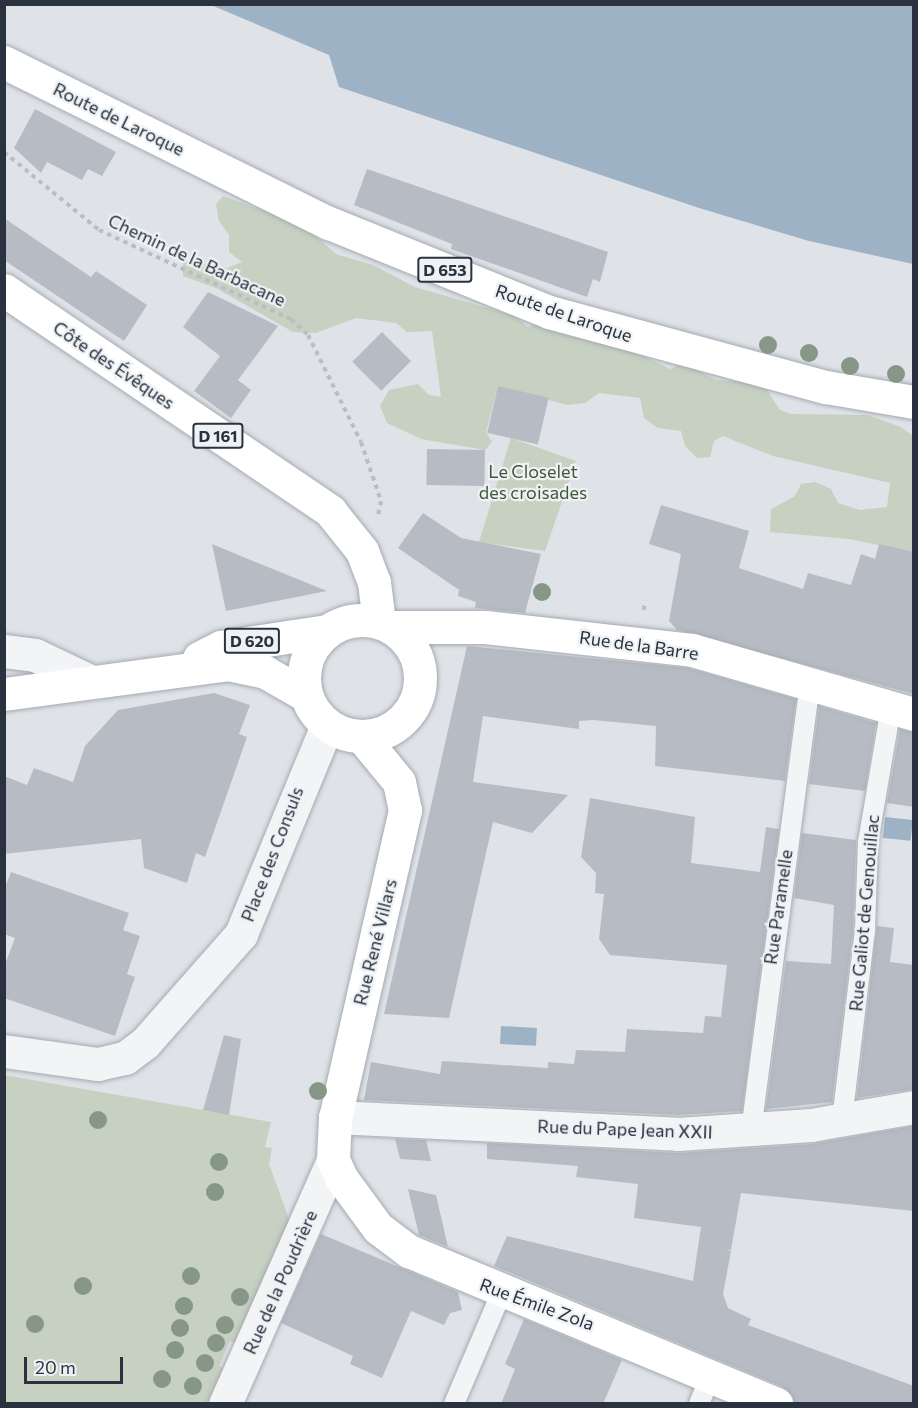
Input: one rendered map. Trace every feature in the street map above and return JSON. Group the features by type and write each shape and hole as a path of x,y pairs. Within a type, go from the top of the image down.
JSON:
{"main road":[{"name":"Route de Laroque","path":"4,62 329,223 549,312 826,387 914,402"},
{"name":"Côte des Évêques","path":"4,290 330,511 362,551 386,624"},
{"path":"343,622 386,624 407,638 420,665 416,700 393,727 363,737 327,725 307,696 306,660 327,631 343,622"},
{"name":"Rue de la Barre","path":"386,624 485,627 667,646 902,711"},
{"name":"D 620","path":"181,667 221,647 327,631"},
{"name":"D 620","path":"4,694 181,667 228,664 265,672 307,696"},
{"name":"Rue René Villars","path":"333,1160 335,1117 405,810 399,782 363,737"},
{"name":"Rue Émile Zola","path":"333,1160 378,1228 409,1251 501,1294 592,1324 705,1389 776,1404"}],"street":[{"path":"4,651 35,655 90,681"},
{"name":"Place des Consuls","path":"4,1051 98,1064 124,1058 145,1043 241,934 327,725"},
{"name":"Rue du Pape Jean XXII","path":"335,1117 678,1134 751,1131 842,1120 914,1107"},
{"name":"Rue de la Poudrière","path":"225,1404 333,1160"}],"lane":[{"name":"Rue Paramelle","path":"751,1131 810,684"},
{"name":"Rue Galiot de Genouillac","path":"842,1120 865,931 868,842 902,711"},
{"path":"454,1404 501,1294"}],"path":[{"name":"Chemin de la Barbacane","path":"4,152 99,230 291,318 308,335 361,442 381,501 362,551"}],"green space":[{"path":"223,196 304,226 336,254 373,265 415,287 515,316 528,327 539,322 613,341 670,369 684,363 716,380 747,382 767,390 780,410 791,414 868,415 901,427 913,436 913,552 849,539 770,532 771,509 795,496 801,484 815,482 831,489 838,503 860,510 887,507 890,483 773,456 723,436 714,441 710,457 697,458 685,446 681,431 658,428 644,418 640,398 599,393 585,403 567,405 498,386 486,432 492,442 485,450 421,439 387,423 380,406 389,390 418,384 429,395 441,397 432,331 407,332 396,323 356,318 316,333 293,332 216,288 183,276 183,260 227,268 242,262 229,252 229,235 219,221 216,204"},
{"name":"Le Closelet des croisades","path":"511,438 576,461 545,551 479,542"},
{"path":"4,1075 271,1122 265,1147 272,1148 269,1164 293,1230 242,1345 230,1341 219,1366 230,1371 215,1403 5,1403"}],"water":[{"path":"211,5 913,5 913,264 809,241 699,208 339,87 329,55"},
{"path":"885,817 913,820 911,841 883,838"},
{"path":"501,1026 537,1028 536,1046 500,1044"}],"building":[{"path":"35,109 116,152 102,176 88,169 82,180 47,162 41,173 14,148"},
{"path":"367,169 608,252 600,282 593,279 587,297 451,249 452,244 354,205"},
{"path":"4,218 91,277 96,271 147,305 124,341 4,260"},
{"path":"208,292 278,326 238,380 251,390 231,418 194,391 220,356 183,327"},
{"path":"382,332 411,361 381,391 352,362"},
{"path":"498,386 549,398 538,444 487,433"},
{"path":"427,449 485,450 484,486 426,485"},
{"path":"661,505 749,531 739,568 803,589 808,573 851,585 861,554 875,559 879,544 914,552 914,694 677,630 669,621 681,554 649,544"},
{"path":"423,513 461,538 541,554 525,613 475,608 476,602 458,596 459,590 398,548"},
{"path":"212,544 258,563 327,591 226,611"},
{"path":"467,646 688,668 796,699 785,781 655,766 656,726 593,720 579,721 579,729 483,716 473,782 568,795 532,833 493,822 449,1018 384,1014"},
{"path":"214,693 250,705 239,734 247,737 205,857 196,853 187,883 144,868 141,839 4,854 4,776 27,785 34,768 73,782 85,746 118,710"},
{"path":"819,706 876,723 865,791 809,784"},
{"path":"900,729 914,732 914,807 887,803"},
{"path":"590,798 695,817 691,863 760,872 766,827 779,829 742,1111 678,1115 364,1100 371,1062 440,1074 442,1061 548,1068 548,1062 574,1064 576,1050 625,1052 627,1029 703,1033 705,1016 721,1017 727,965 610,955 599,939 604,894 595,893 596,873 581,857"},
{"path":"802,833 856,840 853,930 832,1102 766,1109 786,961 831,964 834,905 794,898"},
{"path":"11,872 129,913 123,930 140,936 127,974 135,977 115,1036 4,998 4,967 15,938 4,934 4,890"},
{"path":"877,926 894,928 890,962 913,965 914,1089 857,1098"},
{"path":"224,1035 241,1039 229,1115 203,1110"},
{"path":"914,1126 914,1211 741,1193 731,1250 725,1250 731,1251 723,1294 728,1308 751,1319 748,1325 914,1386 914,1404 794,1404 783,1387 494,1266 507,1236 693,1281 701,1227 634,1218 638,1184 576,1177 578,1166 487,1159 487,1143 679,1153 812,1144"},
{"path":"395,1139 426,1140 431,1161 400,1159"},
{"path":"408,1189 436,1195 448,1247 419,1235"},
{"path":"321,1234 458,1292 462,1310 450,1313 444,1325 411,1311 382,1378 350,1364 353,1356 281,1323"},
{"path":"524,1319 622,1360 603,1404 501,1404 515,1369 505,1364"}]}
